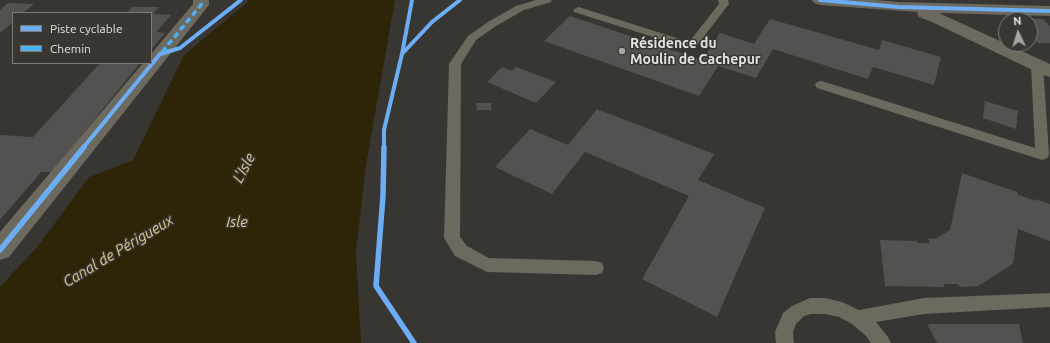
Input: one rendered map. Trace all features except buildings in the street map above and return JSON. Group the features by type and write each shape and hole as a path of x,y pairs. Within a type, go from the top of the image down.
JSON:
{"street":[{"path":"0,250 201,5 201,0"},
{"path":"820,0 899,8 938,18 1044,68"},
{"path":"899,8 972,4 1050,11"}],"lane":[{"path":"547,0 520,8 492,24 472,38 455,64 452,238 461,251 486,265 596,268"},
{"path":"578,10 691,46 724,4 723,0"},
{"path":"821,85 1042,155 1044,68"},
{"path":"858,318 924,306 1050,300"},
{"path":"785,343 784,332 789,320 798,311 810,306 836,308 858,318 872,330 882,343"}],"water":[{"name":"Isle","path":"250,0 395,0 366,165 356,251 361,343 0,343 0,287 38,246 89,177 133,160 184,55"}],"marked path":[{"path":"162,52 201,5 201,0"}],"cycle path":[{"path":"152,64 160,54 180,48 241,0"},
{"path":"412,0 402,54 384,130 383,196 376,286 414,343"},
{"path":"402,54 432,22 460,0"},
{"path":"820,0 899,7 1050,11"},
{"path":"0,250 152,64"}],"place":[{"name":"Résidence du Moulin de Cachepur","path":"622,51"}],"water label":[{"name":"L'Isle","path":"244,168"},
{"name":"Canal de Périgueux","path":"118,251"}]}
